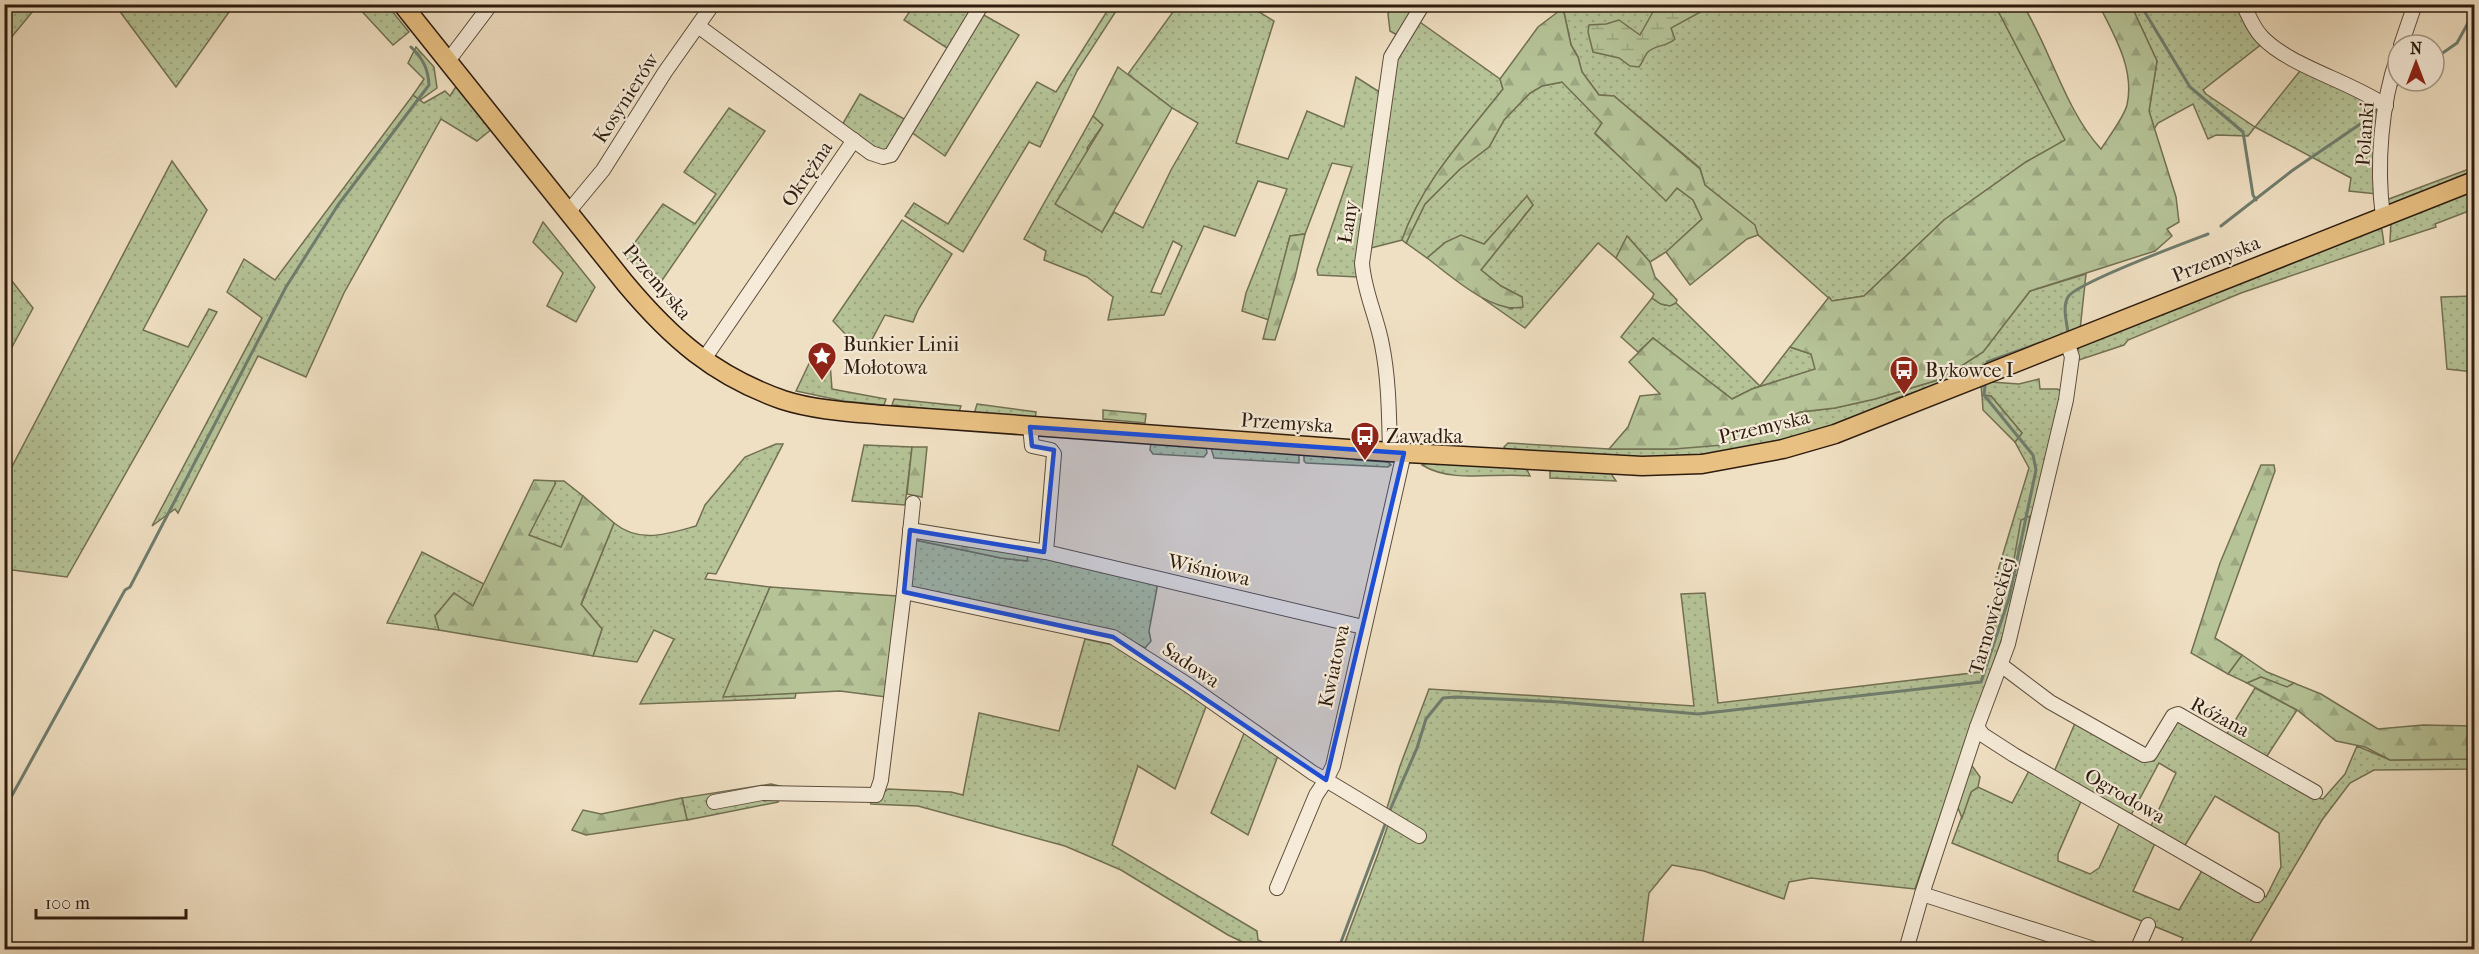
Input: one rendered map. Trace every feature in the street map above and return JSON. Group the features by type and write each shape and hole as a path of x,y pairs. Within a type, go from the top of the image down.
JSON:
{"main road":[{"name":"Przemyska","path":"402,4 524,148 568,212 657,321 704,359 745,385 784,400 883,416 1397,453 1642,466 1702,464 1743,457 1835,434 2475,181"}],"street":[{"path":"448,61 491,4"},
{"name":"Kosynierów","path":"568,212 603,170 664,72 713,4"},
{"path":"854,140 871,153 884,157 891,155 982,4"},
{"name":"Łany","path":"1397,453 1382,342 1363,282 1362,263 1391,57 1423,4"},
{"path":"2243,4 2256,30 2276,49 2386,106"},
{"path":"2405,33 2415,4"},
{"name":"Okrężna","path":"698,26 854,140 704,359"},
{"name":"Polanki","path":"2383,217 2381,180 2386,106 2389,93"},
{"name":"Tarnowieckiej","path":"1906,950 1977,727 2008,644 2066,399 2072,357 2067,342"},
{"path":"1030,427 1032,446 1051,450 1054,454 1046,552"},
{"name":"Kwiatowa","path":"1326,780 1333,766 1397,453"},
{"path":"714,802 762,793 876,795 881,780 914,503"},
{"name":"Wiśniowa","path":"910,530 1046,552 1363,627"},
{"name":"Sadowa","path":"904,592 1113,637 1326,780"},
{"name":"Różana","path":"2001,665 2050,702 2144,755 2150,754 2173,716 2178,714 2315,792"},
{"name":"Ogrodowa","path":"1977,727 1983,735 2014,754 2257,895"},
{"path":"1277,888 1316,795 1326,780 1419,836"},
{"path":"1922,894 2097,950"},
{"path":"2137,950 2148,925"}],"highlighted area":[{"path":"1030,427 1404,453 1326,780 1113,637 904,592 910,530 1044,552 1054,450 1032,446"}],"green space":[{"path":"1568,4 1720,4 1721,7 1745,4 1756,9 1765,5 1777,7 1781,4 1995,5 2066,140 2026,162 1944,220 1864,296 1832,301 1758,235 1754,225 1705,185 1700,168 1614,96 1599,95 1582,72 1578,57 1571,45 1563,8"},
{"path":"4,5 38,5 5,45"},
{"path":"115,5 234,5 176,87"},
{"path":"356,5 387,5 409,32 393,45"},
{"path":"914,5 976,5 950,50 904,20"},
{"path":"1111,5 1120,5 1077,71 1040,147 1029,142 963,252 905,216 914,203 948,224 1037,82 1056,92"},
{"path":"1178,5 1248,5 1274,21 1236,143 1288,159 1307,111 1344,127 1356,77 1381,93 1358,277 1318,275 1317,270 1352,167 1332,163 1305,234 1290,236 1269,320 1242,311 1246,293 1287,189 1258,181 1235,236 1204,226 1164,315 1108,320 1113,297 1087,277 1044,260 1046,251 1024,239 1093,116 1103,125 1087,148 1102,232 1114,212 1143,228 1171,170 1198,123 1172,108 1128,74","holes":["1173,241 1182,246 1161,294 1151,292"]},
{"path":"1391,5 1417,5 1397,35 1390,31 1388,14"},
{"path":"1662,5 1713,5 1671,28 1675,39 1650,50 1639,67 1630,66 1619,58 1593,52 1588,32 1589,25 1606,24 1619,20 1640,35 1654,10"},
{"path":"1995,5 2023,5 2068,98 2088,133 2101,149 2123,115 2129,92 2126,65 2122,53 2099,5 2131,5 2157,61 2149,111 2176,197 2179,222 2167,229 2172,236 2155,251 2030,291 1983,352 1941,379 1875,399 1835,408 1800,412 1761,431 1723,445 1674,449 1609,449 1628,427 1640,396 1660,394 1629,362 1653,338 1732,399 1752,389 1815,369 1811,354 1790,347 1829,297 1832,301 1864,296 1944,220 2026,162 2065,140"},
{"path":"2131,5 2240,5 2263,43 2203,90 2255,127 2248,136 2216,135 2208,139 2193,104 2158,123 2154,129 2149,111 2157,61"},
{"path":"1563,8 1571,45 1578,57 1582,72 1599,95 1614,96 1700,169 1705,185 1755,225 1758,235 1747,239 1690,285 1666,252 1702,219 1693,200 1677,188 1666,201 1595,133 1602,123 1562,82 1542,86 1530,93 1504,120 1489,147 1460,169 1425,204 1406,243 1402,240 1433,179 1503,89 1500,79 1538,27"},
{"path":"982,14 1019,35 945,156 911,132"},
{"path":"1417,20 1500,79 1503,89 1433,179 1402,240 1371,248 1398,52"},
{"path":"416,47 434,67 437,88 420,100 413,95 424,79 408,63"},
{"path":"2304,66 2375,102 2382,111 2377,194 2349,191 2351,178 2255,127"},
{"path":"1118,67 1172,108 1102,232 1055,204 1103,125 1093,116"},
{"path":"1563,82 1602,123 1595,134 1666,200 1677,188 1693,200 1702,219 1666,252 1650,262 1628,237 1616,258 1598,243 1525,328 1482,298 1512,309 1522,297 1501,286 1481,270 1533,205 1527,197 1484,244 1446,242 1427,258 1406,243 1425,204 1460,169 1489,147 1504,120 1530,93 1542,86"},
{"path":"457,85 492,129 477,141 441,119 344,293 306,377 258,356 178,513 175,509 152,526 262,318 227,292 244,259 275,280 413,95 424,103 445,91 450,96"},
{"path":"860,94 906,120 886,152 877,151 842,125"},
{"path":"729,108 765,131 656,289 625,256 663,204 695,224 716,194 684,172"},
{"path":"172,161 207,210 143,330 188,347 209,309 217,312 67,577 5,569 5,480"},
{"path":"2474,167 2474,175 2392,208 2387,205 2389,199"},
{"path":"2474,187 2474,209 2435,224 2436,227 2390,242 2391,221"},
{"path":"1527,196 1533,205 1481,270 1501,286 1522,297 1523,307 1511,308 1485,299 1427,258 1446,242 1461,235 1484,244"},
{"path":"902,220 952,254 913,322 885,315 869,345 851,340 833,321"},
{"path":"543,222 595,287 576,322 547,306 563,273 533,242"},
{"path":"2379,226 2382,230 2384,244 2241,293 2128,340 2124,345 2076,361 2081,343"},
{"path":"1305,234 1295,277 1275,340 1263,339 1290,236"},
{"path":"1627,236 1650,262 1655,277 1677,300 1676,303 1670,306 1661,304 1652,298 1654,294 1616,258"},
{"path":"5,272 33,308 5,360"},
{"path":"2086,274 2080,330 1960,377 1897,398 1872,412 1820,432 1706,456 1648,459 1509,452 1504,447 1508,443 1609,449 1674,449 1761,431 1800,412 1835,408 1875,399 1941,379 1983,352 2030,291"},
{"path":"2474,296 2474,372 2447,369 2441,297"},
{"path":"1652,298 1663,305 1676,303 1760,386 1790,347 1811,354 1816,369 1752,389 1732,399 1653,338 1638,352 1621,337"},
{"path":"815,351 826,353 830,363 832,389 886,399 884,405 843,401 796,391"},
{"path":"2039,379 2040,389 2062,391 2004,632 1915,889 1811,878 1789,882 1784,899 1704,871 1672,865 1649,893 1643,941 1631,949 1342,950 1388,825 1386,811 1429,689 1694,706 1681,594 1705,593 1718,703 1980,672 2010,576 1996,577 2029,468 2015,442 2022,433 1991,396 1982,395 1981,385 1991,382 2019,384"},
{"path":"1982,395 1991,396 2022,433 2015,442 1983,410"},
{"path":"894,399 961,406 959,412 892,405"},
{"path":"977,404 1036,412 1035,420 974,414"},
{"path":"1103,410 1146,414 1145,423 1103,419"},
{"path":"1151,442 1206,447 1207,453 1204,457 1153,454 1150,450"},
{"path":"776,444 783,444 716,574 708,573 705,579 770,587 724,696 796,693 795,698 640,704 674,639 654,630 637,662 593,656 602,629 581,605 614,523 634,533 644,535 664,534 696,526 705,505 745,457"},
{"path":"864,445 912,447 905,505 852,501"},
{"path":"912,447 927,447 922,497 907,494"},
{"path":"1211,448 1299,454 1299,463 1214,458"},
{"path":"1304,453 1342,455 1355,460 1388,462 1391,465 1388,467 1306,463"},
{"path":"1430,460 1525,465 1530,476 1447,474 1422,465"},
{"path":"2261,465 2274,465 2275,471 2215,638 2242,655 2228,674 2191,653 2220,563"},
{"path":"1550,470 1610,472 1616,481 1550,478"},
{"path":"534,480 555,481 555,484 529,535 561,547 583,496 614,523 581,604 602,629 593,656 439,630 435,616 454,593 473,606"},
{"path":"555,481 564,481 583,496 561,548 528,535"},
{"path":"2030,516 2019,575 2011,576 2021,520"},
{"path":"915,533 1028,555 1027,561 1001,558 915,540"},
{"path":"915,540 1001,558 1027,561 1028,555 1156,582 1157,588 1149,631 1151,641 1145,648 1120,635 913,589 908,585"},
{"path":"422,552 484,584 473,606 454,593 435,616 439,630 387,623"},
{"path":"770,587 897,596 886,697 840,691 723,697"},
{"path":"1085,639 1127,648 1207,704 1175,789 1138,766 1112,845 1257,931 1258,940 1278,949 1257,949 1228,935 1121,870 1065,846 918,806 871,804 869,799 877,798 888,789 951,792 963,795 979,713 1059,731"},
{"path":"2242,655 2267,672 2294,683 2287,688 2261,677 2247,683 2228,674"},
{"path":"2261,677 2287,687 2294,683 2321,694 2378,729 2423,725 2474,726 2474,759 2390,760 2365,747 2336,741 2297,710 2247,683"},
{"path":"2255,688 2297,710 2265,759 2225,737"},
{"path":"2178,719 2317,798 2323,799 2345,774 2357,746 2390,760 2474,759 2474,769 2374,770 2350,783 2322,820 2246,949 2178,949 2183,938 1952,843 1971,792 1978,787 2012,803 2030,769 2082,799 2058,854 2058,861 2090,874 2099,868 2120,822 2156,841 2133,891 2179,910 2207,862 2266,897 2281,867 2279,833 2215,796 2184,847 2150,828 2176,773 2159,763 2130,817 2054,772 2076,721 2144,760 2154,761"},
{"path":"1245,731 1279,753 1248,835 1211,813"},
{"path":"1970,763 1980,777 1978,787 1971,792 1962,818 1957,805"},
{"path":"771,784 784,787 778,802 687,820 682,798"},
{"path":"682,798 687,820 586,835 572,830 583,810 601,814"}],"waterway":[{"path":"2140,4 2190,87 2243,132 2253,195 2256,200"},
{"path":"2446,51 2457,43 2474,12"},
{"path":"4,810 125,590 130,587 286,287 338,205 429,85 424,64 411,47"},
{"path":"2221,226 2293,170 2372,116 2377,108"},
{"path":"2066,334 2068,333 2066,301 2075,291 2133,263 2208,234"},
{"path":"1987,362 2040,343"},
{"path":"1390,810 1417,748 1426,719 1443,698 1560,702 1698,714 1981,682 2009,598 2036,470 2033,455 1984,395 1985,386"},
{"path":"1338,950 1386,822"}],"place":[{"name":"Bunkier Linii Mołotowa","path":"822,382"},
{"name":"Bykowce I","path":"1904,396"},
{"name":"Zawadka","path":"1365,462"}]}
